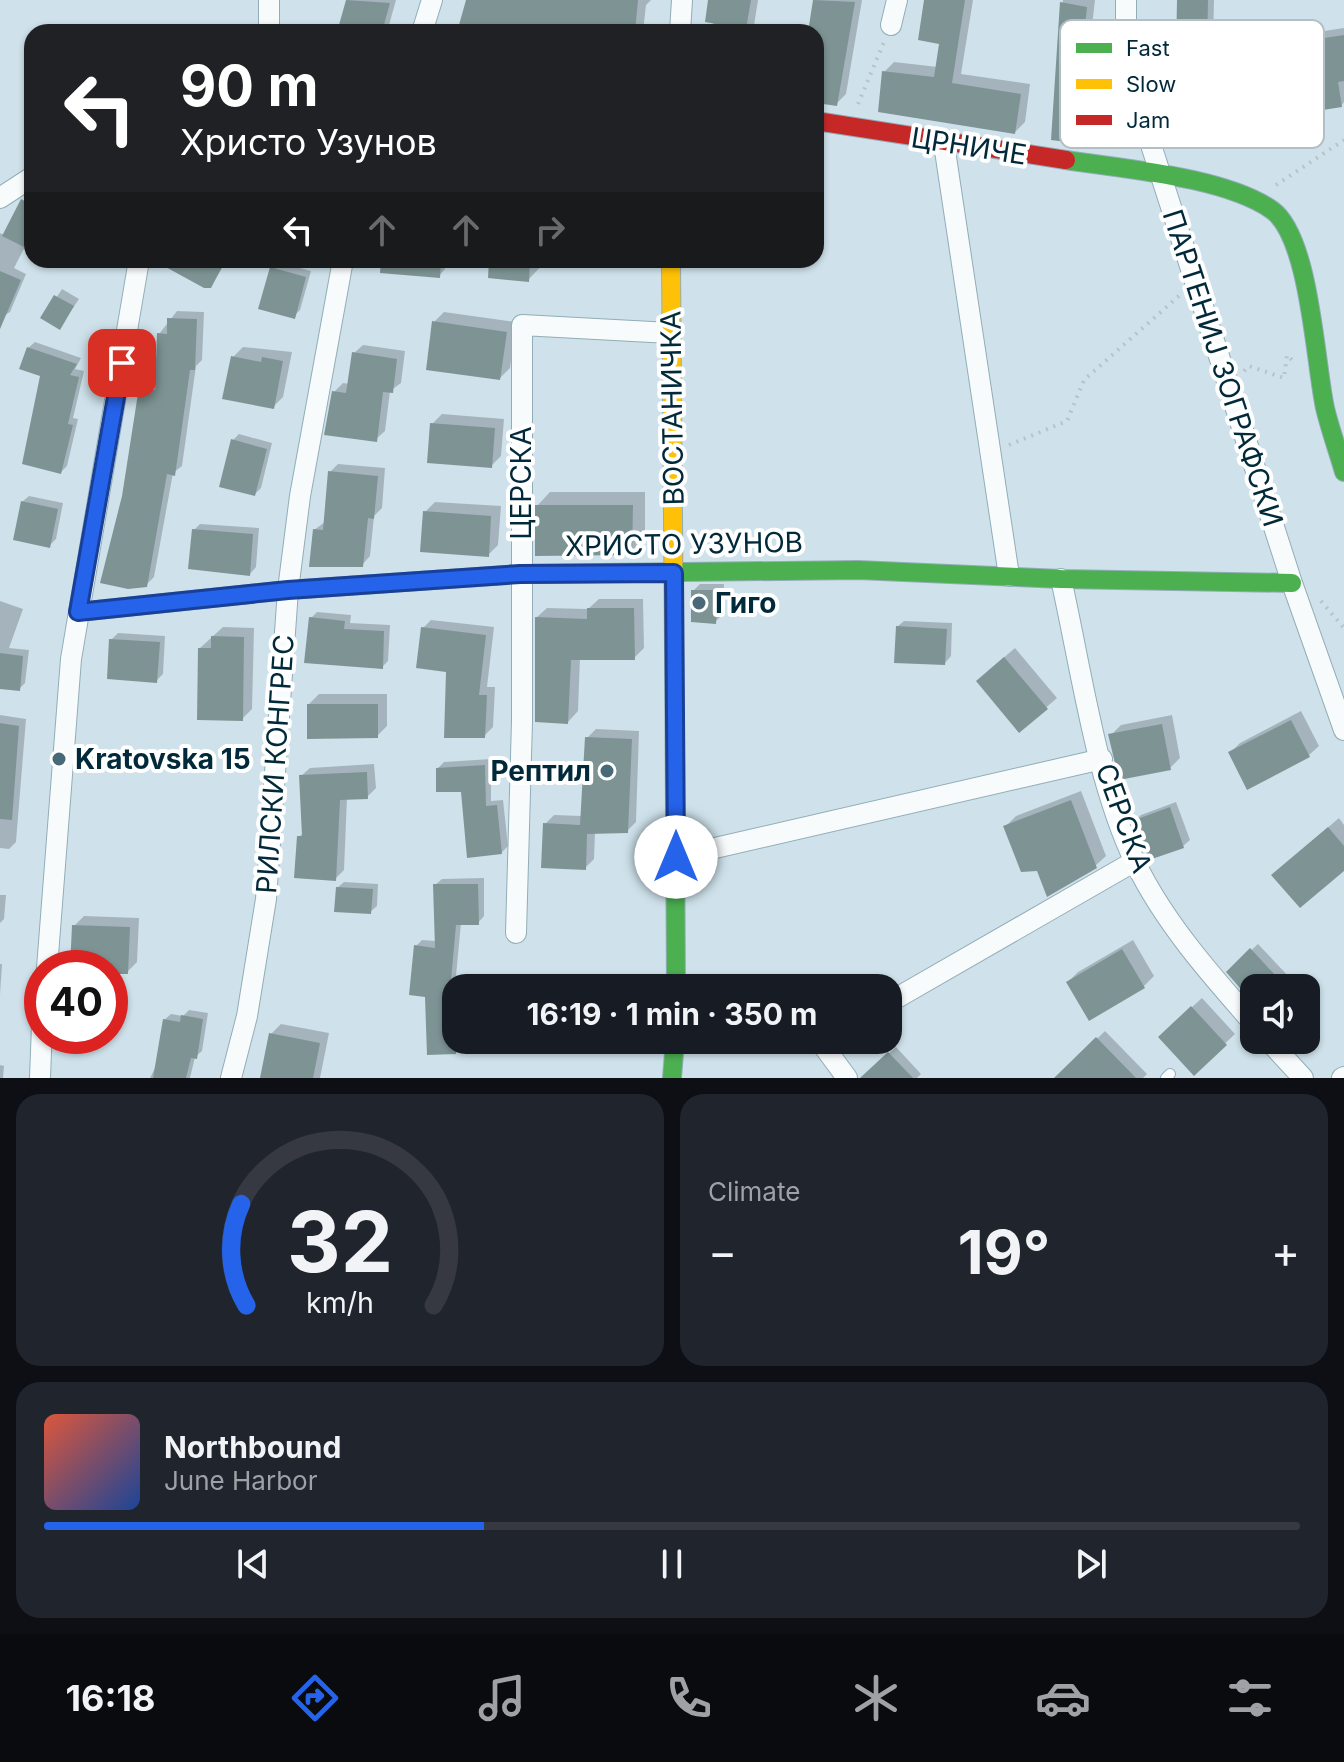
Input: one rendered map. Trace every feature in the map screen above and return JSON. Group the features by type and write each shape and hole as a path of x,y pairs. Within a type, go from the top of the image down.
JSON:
{"street":[{"path":"269,0 269,24"},
{"path":"424,24 432,0"},
{"path":"680,24 682,0"},
{"path":"891,25 897,0"},
{"name":"ЦРНИЧЕ","path":"824,122 944,144 1160,175 1213,186 1274,211 1283,221 1301,266 1311,305 1325,408 1344,472"},
{"path":"944,144 1009,576"},
{"name":"ПАРТЕНИЈ ЗОГРАФСКИ","path":"1153,148 1292,583 1344,730"},
{"path":"0,198 24,182"},
{"path":"48,950 71,659 138,268"},
{"name":"РИЛСКИ КОНГРЕС","path":"231,1078 247,1016 266,899 288,590 300,496 342,268"},
{"name":"ВОСТАНИЧКА","path":"671,268 676,974"},
{"name":"ЦЕРСКА","path":"516,933 522,721 522,325 670,333"},
{"name":"ХРИСТО УЗУНОВ","path":"78,612 288,590 520,574 858,570 1061,579 1292,583"},
{"name":"СЕРСКА","path":"1061,579 1114,809 1135,861 1155,899 1188,945 1240,1007"},
{"path":"676,857 1102,759"},
{"path":"902,995 1135,861"},
{"path":"40,1078 41,1054"},
{"path":"672,1078 674,1054"},
{"path":"829,1054 847,1078"},
{"path":"1281,1054 1303,1078"}],"path":[{"path":"849,127 891,25"},
{"path":"1253,200 1344,140"},
{"path":"990,453 1067,421 1084,380 1197,280"},
{"path":"1230,386 1249,366 1284,378 1287,355 1295,363"}],"building":[{"path":"346,0 390,3 384,24 339,24"},
{"path":"466,0 638,0 636,24 459,24"},
{"path":"708,0 751,0 747,24 705,22"},
{"path":"813,0 855,2 837,106 824,104 824,24 809,24"},
{"path":"924,0 965,0 952,83 1021,94 1015,134 878,112 882,71 934,77 939,44 918,40"},
{"path":"1177,0 1208,0 1208,20 1177,20"},
{"path":"1060,2 1087,7 1086,20 1060,20 1060,141 1051,140"},
{"path":"1344,35 1344,81 1338,82 1342,107 1324,110 1324,38"},
{"path":"21,199 24,201 24,247 2,236"},
{"path":"168,268 221,268 211,288 204,288"},
{"path":"270,268 306,277 295,319 258,309"},
{"path":"380,268 441,268 440,278 380,273"},
{"path":"489,268 530,268 529,282 488,278"},
{"path":"0,271 21,280 0,329"},
{"path":"54,295 74,306 60,330 40,318"},
{"path":"167,318 197,319 195,370 190,370 175,476 167,474 147,587 128,589 100,583 122,496 139,387 155,390 157,333 167,334"},
{"path":"432,321 507,332 500,380 426,370"},
{"path":"27,347 77,364 70,375 79,377 68,424 73,425 61,474 22,464 40,376 19,369"},
{"path":"352,352 397,359 393,393 383,392 377,442 324,435 332,391 346,393"},
{"path":"231,356 261,362 262,357 283,361 274,409 222,399"},
{"path":"430,423 495,428 492,468 427,463"},
{"path":"231,439 267,449 255,496 219,487"},
{"path":"328,471 378,476 374,519 368,518 363,567 309,567 313,529 323,530"},
{"path":"21,501 58,509 50,548 13,540"},
{"path":"535,505 633,505 632,555 535,556"},
{"path":"423,511 491,516 489,557 420,552"},
{"path":"192,529 253,534 250,576 188,569"},
{"name":"Гиго","path":"691,590 718,590 716,624 691,622"},
{"path":"587,608 634,608 635,660 571,660 568,724 535,722 535,617 587,619"},
{"path":"309,617 345,621 344,629 384,631 383,669 304,663"},
{"path":"896,626 947,629 945,665 894,663"},
{"path":"421,627 486,635 479,695 487,695 485,738 444,738 446,672 416,668"},
{"path":"211,636 244,637 243,721 197,720 198,648 211,648"},
{"path":"109,639 160,642 157,683 107,679"},
{"path":"0,653 23,656 20,691 0,689"},
{"path":"1004,657 1048,709 1019,733 976,681"},
{"path":"307,704 378,704 378,738 307,739"},
{"path":"1291,720 1310,757 1247,790 1228,752"},
{"path":"0,723 19,726 12,820 0,819"},
{"path":"1162,724 1171,770 1119,780 1108,734"},
{"name":"Рептил","path":"585,737 632,739 628,833 587,834 586,870 541,868 543,823 580,825"},
{"path":"485,765 486,806 497,805 502,854 467,858 461,792 436,792 436,768"},
{"path":"367,772 368,799 340,800 336,881 294,878 297,836 302,836 299,775"},
{"path":"1071,800 1097,868 1047,897 1037,871 1021,872 1003,826"},
{"path":"1170,807 1184,848 1149,860 1132,821"},
{"path":"1328,827 1344,846 1344,871 1300,908 1271,875"},
{"path":"433,884 478,884 479,925 456,925 452,974 442,974 442,1054 456,1054 427,1055 425,997 409,995 414,945 435,948"},
{"path":"336,887 373,889 371,914 334,912"},
{"path":"72,925 130,927 128,974 128,950 71,950"},
{"path":"1250,948 1274,974 1240,974 1240,988 1226,972"},
{"path":"1122,949 1145,988 1089,1021 1066,982"},
{"path":"1191,1006 1227,1045 1194,1076 1158,1037"},
{"path":"181,1015 203,1019 197,1059 191,1058 186,1078 153,1078 163,1019 180,1022"},
{"path":"269,1033 320,1043 313,1078 260,1078"},
{"path":"1096,1037 1136,1078 1054,1078"},
{"path":"886,1054 890,1054 913,1078 860,1078"}],"traffic: fast":[{"path":"1066,160 1201,182 1252,199 1272,210 1285,224 1303,272 1325,408 1344,472"},
{"path":"521,574 858,570 1061,579 1292,583"},
{"path":"674,647 676,974"},
{"path":"672,1078 674,1054"}],"traffic: slow":[{"path":"671,268 674,647"},
{"path":"78,612 288,590 521,574"}],"traffic: jam":[{"path":"824,122 1066,160"}],"place":[{"name":"Гиго","path":"699,603"},
{"name":"Kratovska 15","path":"59,759"},
{"name":"Рептил","path":"607,771"}],"route":[{"path":"122,363 78,612 288,590 520,574 674,573 676,857"}]}
